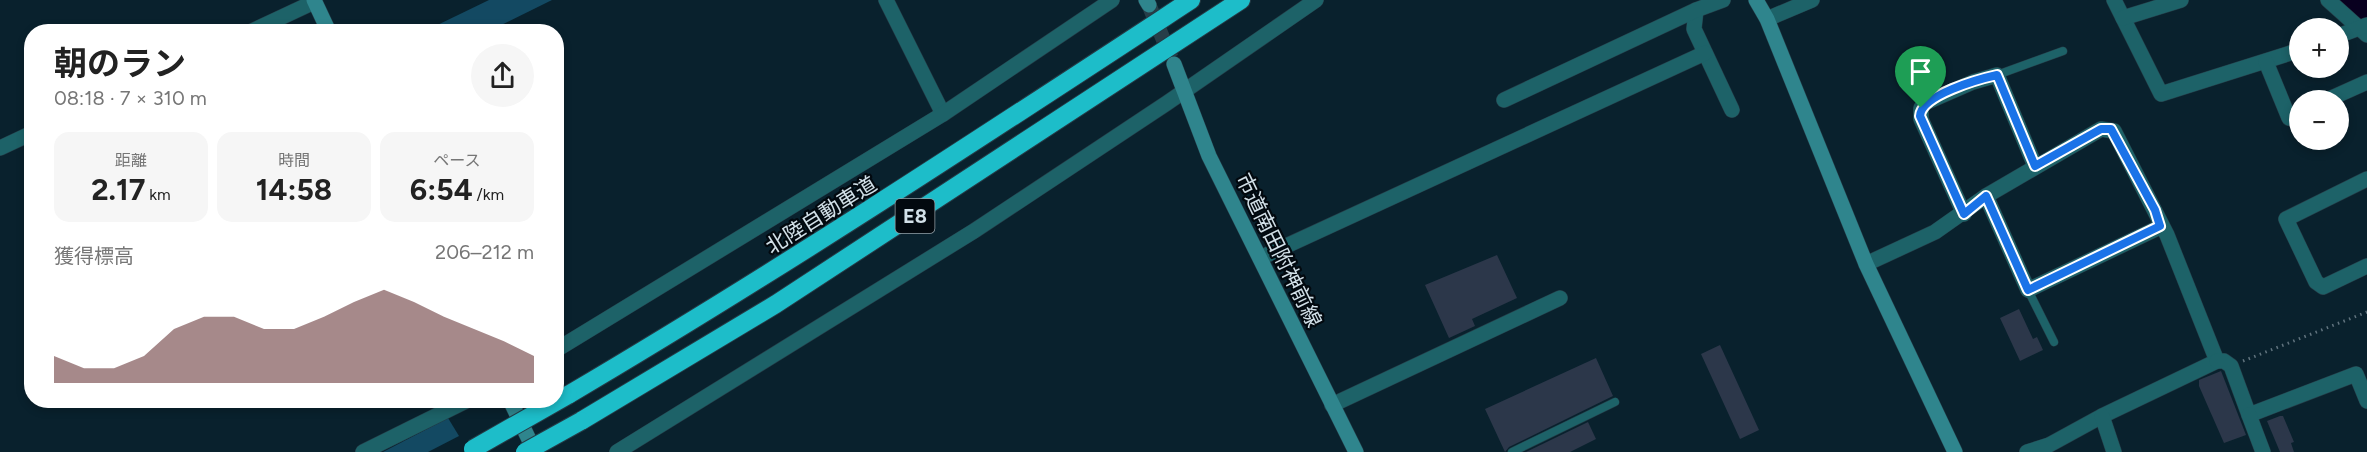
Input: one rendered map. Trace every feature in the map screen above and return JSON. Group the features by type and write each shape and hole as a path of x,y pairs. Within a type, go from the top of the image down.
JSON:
{"highway":[{"name":"北陸自動車道","path":"564,397 754,284 878,206 1191,0"},
{"name":"E8","path":"525,452 581,421 795,292 1241,0"},
{"name":"北陸自動車道","path":"470,450 545,408"}],"street":[{"path":"886,0 943,114"},
{"path":"564,345 943,114 1112,0"},
{"path":"617,452 974,231 1316,0"},
{"path":"1504,100 1696,10 1724,0"},
{"path":"1756,0 1767,19 1866,264 1955,452"},
{"path":"1767,19 1812,0"},
{"path":"2114,0 2161,94 2289,54"},
{"path":"2123,18 2181,0"},
{"path":"2328,0 2365,29"},
{"path":"267,24 314,1 325,24"},
{"path":"1696,10 1694,29 1732,110"},
{"path":"2349,33 2365,29"},
{"path":"1260,258 1705,53"},
{"path":"2266,62 2289,118"},
{"name":"市道南田附神前線","path":"1174,64 1209,156 1356,452"},
{"path":"1964,214 1921,119 1920,112 1928,101 1972,82 1997,75 2035,166"},
{"path":"2349,90 2367,82"},
{"path":"1866,264 1935,232 1964,214 1986,196 2035,166 2101,129 2111,129 2155,210 2160,226 2167,235 2249,415 2263,452"},
{"path":"0,148 24,137"},
{"path":"2367,179 2286,219 2316,282 2323,287 2367,266"},
{"path":"1986,196 2028,290 2160,226"},
{"path":"1332,405 1560,298"},
{"path":"2027,452 2049,445 2102,416 2224,363"},
{"path":"2249,415 2356,374 2367,401"},
{"path":"363,452 452,408"},
{"path":"514,408 535,452"},
{"path":"2102,416 2114,452"}],"lane":[{"path":"1997,75 2063,51"},
{"path":"2028,290 2054,342"},
{"path":"1512,452 1615,402"}],"path":[{"path":"2224,363 2367,312"}],"shaded area":[{"path":"489,0 552,0 503,24 439,24"},
{"path":"448,418 459,436 428,452 383,452"}],"building":[{"path":"1497,255 1517,298 1472,319 1475,326 1449,338 1425,285"},
{"path":"2019,309 2033,339 2037,337 2043,350 2020,361 2000,318"},
{"path":"1720,345 1759,430 1740,439 1701,354"},
{"path":"1596,358 1613,396 1509,447 1505,452 1485,409"},
{"path":"2221,371 2246,435 2224,443 2199,386 2199,380"},
{"path":"2283,416 2294,442 2291,443 2294,452 2280,452 2267,421"},
{"path":"1588,422 1596,439 1570,452 1526,452"}],"waterway":[{"path":"2355,0 2367,13"}],"tunnel":[{"path":"1149,5 1171,58"}],"route":[{"path":"1997,75 2035,166 2101,129 2111,129 2155,210 2160,226 2028,290 1986,196 1964,214 1921,119 1921,108 1928,101 1972,82 1997,75"}]}
